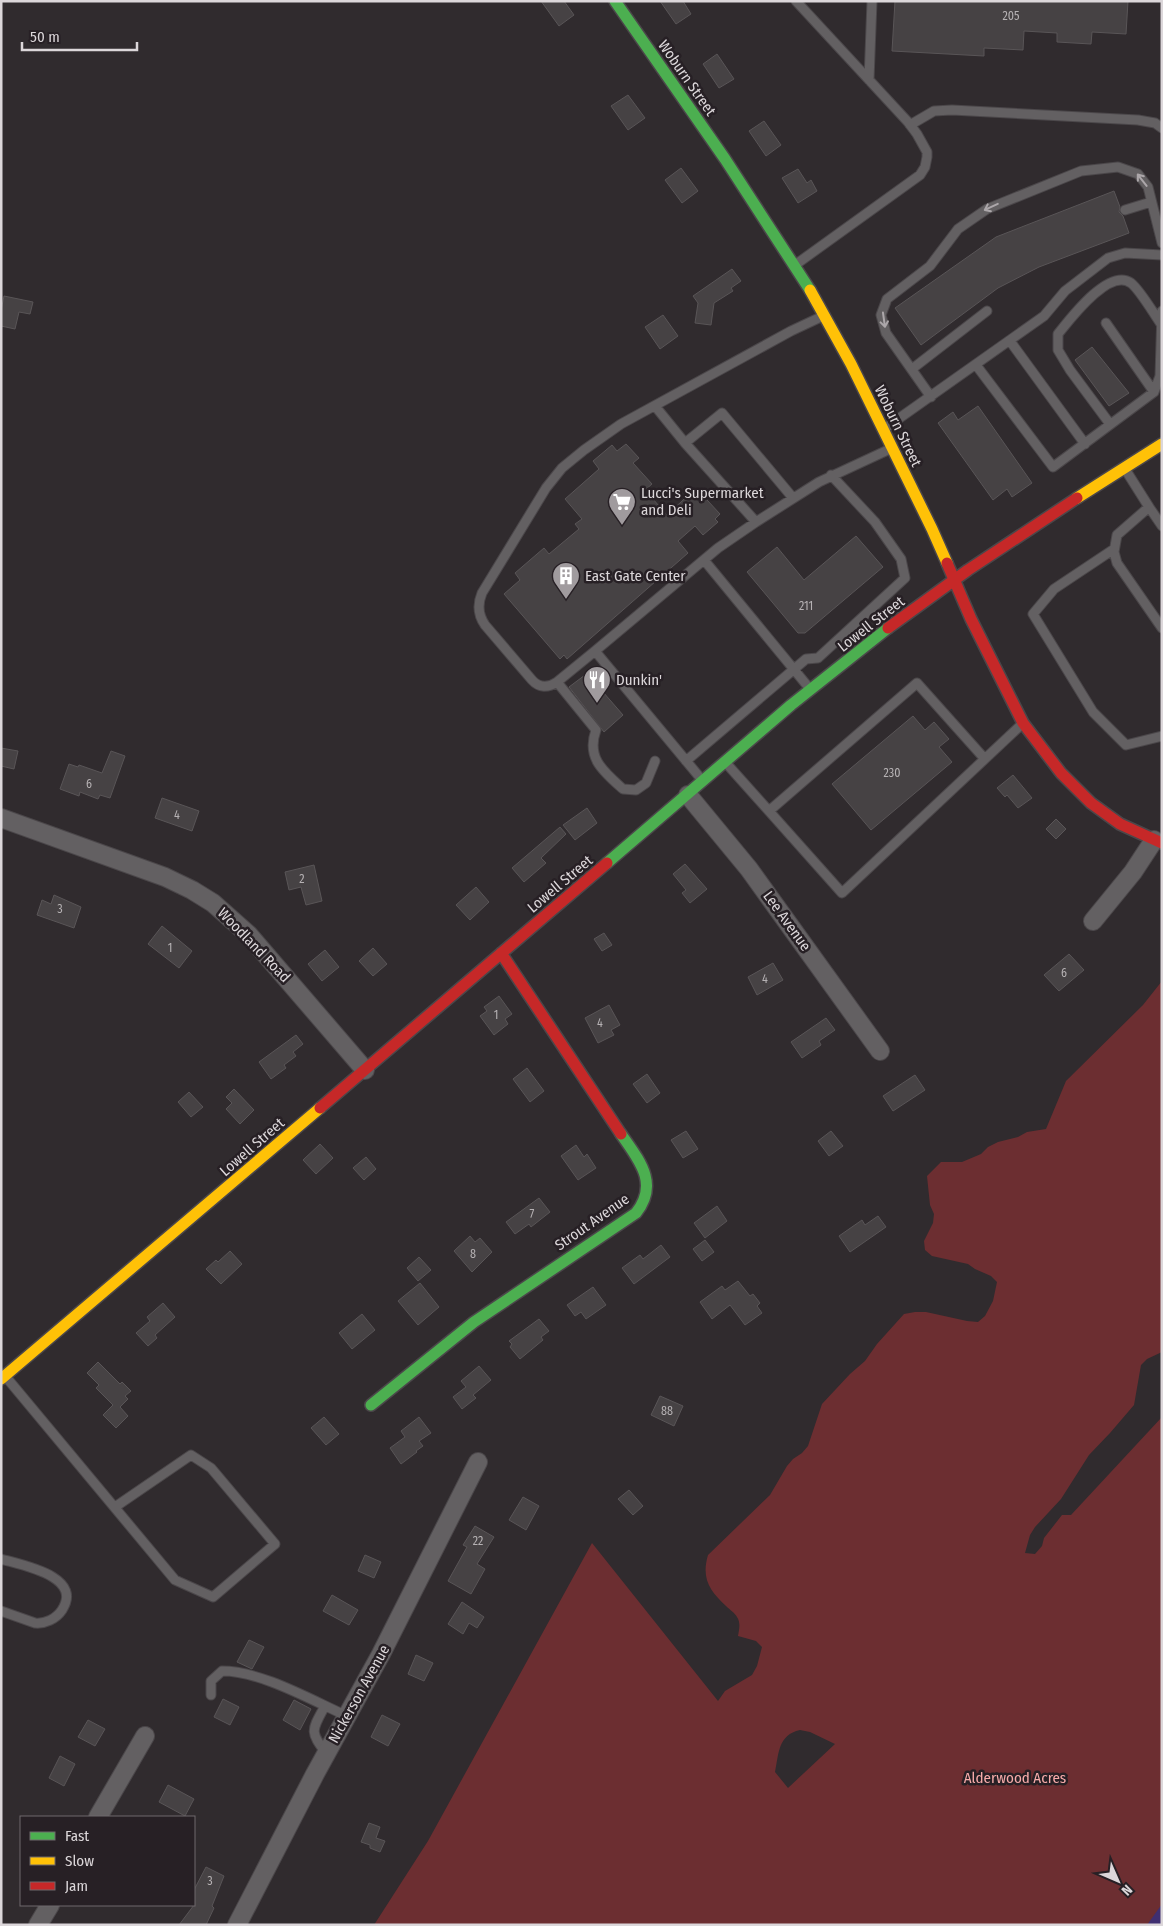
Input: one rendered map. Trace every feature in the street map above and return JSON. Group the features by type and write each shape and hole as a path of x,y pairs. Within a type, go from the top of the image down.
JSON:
{"main road":[{"name":"Woburn Street","path":"615,1 725,159 795,265 824,315 892,448 955,580 971,619 1023,723 1057,767 1091,803 1120,824 1158,839"},
{"name":"Lowell Street","path":"3,1377 812,690 885,631 955,580 1162,444"},
{"name":"Strout Avenue","path":"371,1406 394,1385 474,1322 633,1215 641,1207 646,1196 647,1180 640,1162 502,953"}],"street":[{"name":"Lee Avenue","path":"688,795 760,883 880,1051"},
{"name":"Woodland Road","path":"1,818 165,876 213,903 249,935 365,1070"},
{"path":"1093,921 1158,839"},
{"name":"Nickerson Avenue","path":"236,1925 326,1753 381,1654 478,1462"},
{"path":"99,1816 145,1736"},
{"path":"38,1925 49,1906"}],"lane":[{"path":"795,265 923,172 927,152 910,125 796,1"},
{"path":"869,80 872,1"},
{"path":"910,125 934,111 952,110 1138,120 1155,123 1162,128"},
{"path":"931,396 886,333 881,315 887,299 930,266 958,230 987,209 1081,171 1118,167 1138,174 1148,187 1162,242"},
{"path":"1126,210 1151,202"},
{"path":"883,430 1044,316 1065,291 1108,258 1125,253 1162,255"},
{"path":"1110,424 1070,370 1058,350 1058,334 1084,303 1114,280 1121,279 1132,284 1161,324"},
{"path":"912,369 987,311"},
{"path":"976,365 1053,468 1154,392 1160,376 1162,311"},
{"path":"824,315 790,331 620,424 562,468 546,488 480,598 478,610 482,621 532,680 544,686 551,686 704,560 756,522 832,475 892,448"},
{"path":"1106,323 1154,392"},
{"path":"1010,341 1085,444"},
{"path":"655,406 685,443 756,522"},
{"path":"685,443 722,413 793,498"},
{"path":"1124,468 1162,526"},
{"path":"686,761 806,659 818,658 905,578 900,559 874,522 832,475"},
{"path":"1149,507 1117,535 1114,554 1117,563 1162,628"},
{"path":"1114,549 1054,589 1033,614 1093,712 1126,745 1162,736"},
{"path":"704,560 812,690"},
{"path":"595,651 704,782"},
{"path":"818,658 833,673"},
{"path":"557,682 596,730 591,743 596,760 623,789 636,790 646,783 655,761"},
{"path":"769,811 917,683 984,758"},
{"path":"726,763 842,893 1023,723"},
{"path":"3,1377 175,1580 213,1597 275,1544 211,1468 191,1455 115,1507"},
{"path":"1,1559 42,1571 51,1576 62,1585 66,1597 60,1612 50,1621 40,1624 1,1611"},
{"path":"211,1695 211,1681 222,1672 236,1672 262,1679 347,1716"},
{"path":"325,1706 314,1726 314,1738 326,1753"}],"green space":[{"name":"Alderwood Acres","path":"1162,981 1162,1352 1147,1359 1141,1365 1134,1405 1089,1455 1061,1499 1035,1527 1030,1535 1025,1553 1035,1554 1042,1546 1044,1538 1062,1515 1071,1515 1162,1417 1162,1925 374,1925 428,1841 592,1543 718,1701 725,1691 752,1675 757,1666 762,1647 756,1641 738,1636 739,1624 737,1617 711,1590 706,1578 708,1555 770,1495 787,1466 808,1446 822,1404 865,1361 877,1344 904,1314 926,1312 978,1322 985,1316 993,1301 997,1282 991,1276 968,1264 932,1256 925,1250 924,1241 933,1223 934,1214 930,1205 927,1176 941,1162 962,1162 981,1154 988,1147 998,1142 1018,1137 1027,1132 1046,1129 1066,1081 1143,1005","holes":["800,1730 810,1732 835,1744 788,1788 775,1772 783,1740 793,1732"]}],"shaded area":[{"path":"1162,1904 1162,1925 1147,1925"}],"building":[{"path":"541,1 564,1 574,15 559,26"},
{"path":"660,1 683,1 691,14 676,24"},
{"path":"895,1 1128,1 1126,34 1092,32 1091,44 1057,42 1057,33 1024,31 1023,50 984,48 984,56 892,51"},
{"path":"717,54 734,79 719,88 703,64"},
{"path":"628,95 645,118 628,130 611,106"},
{"path":"764,121 781,145 766,156 749,131"},
{"path":"681,168 698,191 682,203 665,180"},
{"path":"798,169 807,183 811,180 817,191 798,203 782,178"},
{"path":"1114,191 1120,207 1119,212 1123,216 1129,233 1039,267 998,288 921,345 895,308 996,237"},
{"path":"732,269 741,281 731,288 733,291 714,303 711,325 695,323 698,303 693,296"},
{"path":"4,296 33,302 30,314 19,312 15,329 1,326"},
{"path":"663,315 678,336 660,349 645,327"},
{"path":"1092,347 1129,393 1109,406 1075,360"},
{"path":"978,406 1032,483 1012,497 1007,489 993,500 938,423 953,412 958,420"},
{"path":"626,444 639,458 633,463 652,484 645,490 667,515 696,488 720,514 715,519 718,522 703,535 695,526 678,541 688,553 567,659 564,655 560,659 504,594 520,580 515,573 544,548 549,554 579,529 575,524 582,519 565,499 599,469 593,461 612,445 617,451"},
{"path":"856,536 883,567 805,633 798,633 747,572 777,547 804,580"},
{"name":"Dunkin'","path":"585,675 600,693 603,692 623,715 604,732 569,687"},
{"path":"913,716 925,730 934,722 949,739 939,747 952,762 871,830 832,784"},
{"path":"1,748 18,751 14,769 1,766"},
{"path":"111,751 125,756 110,798 100,795 98,799 80,792 79,796 60,789 69,764 78,767 79,765 102,773"},
{"path":"1013,775 1032,798 1018,808 1007,795 1005,797 997,788"},
{"path":"162,798 199,811 192,831 155,818"},
{"path":"587,808 597,823 575,840 563,825"},
{"path":"1056,819 1066,829 1056,839 1046,829"},
{"path":"560,827 566,834 541,858 546,863 524,882 512,868"},
{"path":"685,864 707,889 690,903 682,893 686,890 673,874"},
{"path":"314,865 322,901 306,905 301,887 289,890 285,872"},
{"path":"476,887 489,902 470,920 456,905"},
{"path":"54,895 81,907 74,928 37,915 42,900 51,904"},
{"path":"162,926 192,951 179,968 148,944"},
{"path":"604,933 612,945 602,951 594,939"},
{"path":"373,948 387,964 373,976 359,961"},
{"path":"325,950 339,967 322,981 308,964"},
{"path":"1069,954 1084,970 1059,991 1044,975"},
{"path":"773,963 783,980 757,995 748,977"},
{"path":"499,996 512,1014 505,1019 508,1024 494,1035 480,1016 487,1011 484,1007"},
{"path":"609,1005 620,1025 611,1030 614,1035 598,1043 585,1018"},
{"path":"826,1018 835,1030 819,1041 821,1045 802,1058 791,1042"},
{"path":"296,1035 303,1044 293,1052 296,1056 284,1065 286,1068 271,1079 259,1062"},
{"path":"527,1068 544,1091 530,1102 513,1079"},
{"path":"647,1074 660,1093 647,1103 633,1084"},
{"path":"915,1075 925,1090 893,1111 883,1096"},
{"path":"234,1089 254,1110 240,1124 226,1109 232,1103 226,1097"},
{"path":"189,1092 203,1107 191,1117 178,1102"},
{"path":"686,1131 698,1149 683,1158 671,1140"},
{"path":"831,1131 843,1146 829,1156 818,1141"},
{"path":"320,1144 333,1158 316,1174 303,1160"},
{"path":"576,1145 584,1157 587,1154 596,1168 578,1180 561,1156"},
{"path":"366,1157 376,1169 364,1180 353,1168"},
{"path":"539,1198 550,1212 531,1227 529,1224 515,1234 506,1222"},
{"path":"717,1206 727,1221 705,1238 694,1223"},
{"path":"878,1216 886,1227 850,1252 839,1236 862,1220 865,1225"},
{"path":"470,1236 475,1242 480,1238 492,1252 472,1272 454,1251"},
{"path":"705,1240 714,1252 702,1261 693,1249"},
{"path":"661,1245 670,1257 634,1284 622,1268 640,1255 643,1259"},
{"path":"230,1251 242,1264 221,1284 206,1269 216,1260 218,1262"},
{"path":"419,1257 431,1270 418,1281 407,1268"},
{"path":"738,1281 750,1296 753,1294 760,1303 757,1306 762,1313 745,1325 730,1305 712,1319 700,1302 722,1286 725,1290"},
{"path":"420,1283 439,1307 418,1325 398,1301"},
{"path":"593,1287 606,1305 586,1319 581,1312 575,1316 567,1305"},
{"path":"163,1303 175,1317 155,1335 157,1338 148,1346 136,1333 150,1321 147,1317"},
{"path":"362,1314 375,1330 352,1349 339,1333"},
{"path":"539,1319 549,1331 541,1337 543,1340 520,1359 510,1347 512,1344 509,1341"},
{"path":"98,1362 120,1384 122,1382 131,1391 125,1396 128,1399 120,1407 128,1416 116,1428 103,1415 113,1405 96,1388 99,1385 87,1373"},
{"path":"479,1366 491,1380 473,1395 476,1398 462,1409 453,1397 466,1387 461,1381"},
{"path":"660,1396 683,1406 674,1426 651,1415"},
{"path":"324,1417 339,1434 326,1445 311,1428"},
{"path":"419,1417 431,1433 419,1441 423,1446 401,1464 390,1448 405,1437 401,1431"},
{"path":"629,1490 643,1506 633,1515 618,1499"},
{"path":"523,1497 539,1506 526,1530 509,1520"},
{"path":"475,1526 494,1537 477,1564 485,1569 471,1594 448,1581 467,1547 463,1545"},
{"path":"365,1555 381,1562 374,1578 358,1571"},
{"path":"332,1595 358,1610 349,1625 323,1611"},
{"path":"462,1602 484,1617 477,1628 469,1623 463,1634 448,1624"},
{"path":"249,1640 264,1647 252,1669 237,1662"},
{"path":"416,1655 433,1663 424,1681 408,1674"},
{"path":"223,1699 239,1707 230,1725 214,1717"},
{"path":"294,1700 311,1709 300,1730 283,1720"},
{"path":"382,1715 400,1724 388,1746 371,1737"},
{"path":"88,1720 105,1729 95,1746 78,1737"},
{"path":"60,1756 75,1764 64,1786 49,1778"},
{"path":"168,1785 194,1799 185,1816 159,1802"},
{"path":"369,1823 380,1827 376,1838 385,1841 380,1852 370,1848 370,1845 361,1842"},
{"path":"206,1867 224,1876 212,1906 214,1908 206,1925 179,1925 195,1906 195,1888"}],"traffic: fast":[{"path":"615,1 725,159 810,290"},
{"path":"607,863 791,705 888,628"},
{"path":"371,1405 474,1322 636,1213 643,1202 646,1192 646,1181 640,1162 621,1134"}],"traffic: slow":[{"path":"810,290 851,364 947,563"},
{"path":"1077,498 1162,444"},
{"path":"1,1379 320,1108"}],"traffic: jam":[{"path":"888,628 968,570 1077,498"},
{"path":"947,563 971,619 1023,723 1061,773 1091,803 1120,824 1162,843"},
{"path":"320,1108 607,863"},
{"path":"501,953 621,1134"}],"place":[{"name":"Lucci's Supermarket and Deli","path":"622,526"},
{"name":"East Gate Center","path":"566,600"},
{"name":"Dunkin'","path":"597,704"}]}
